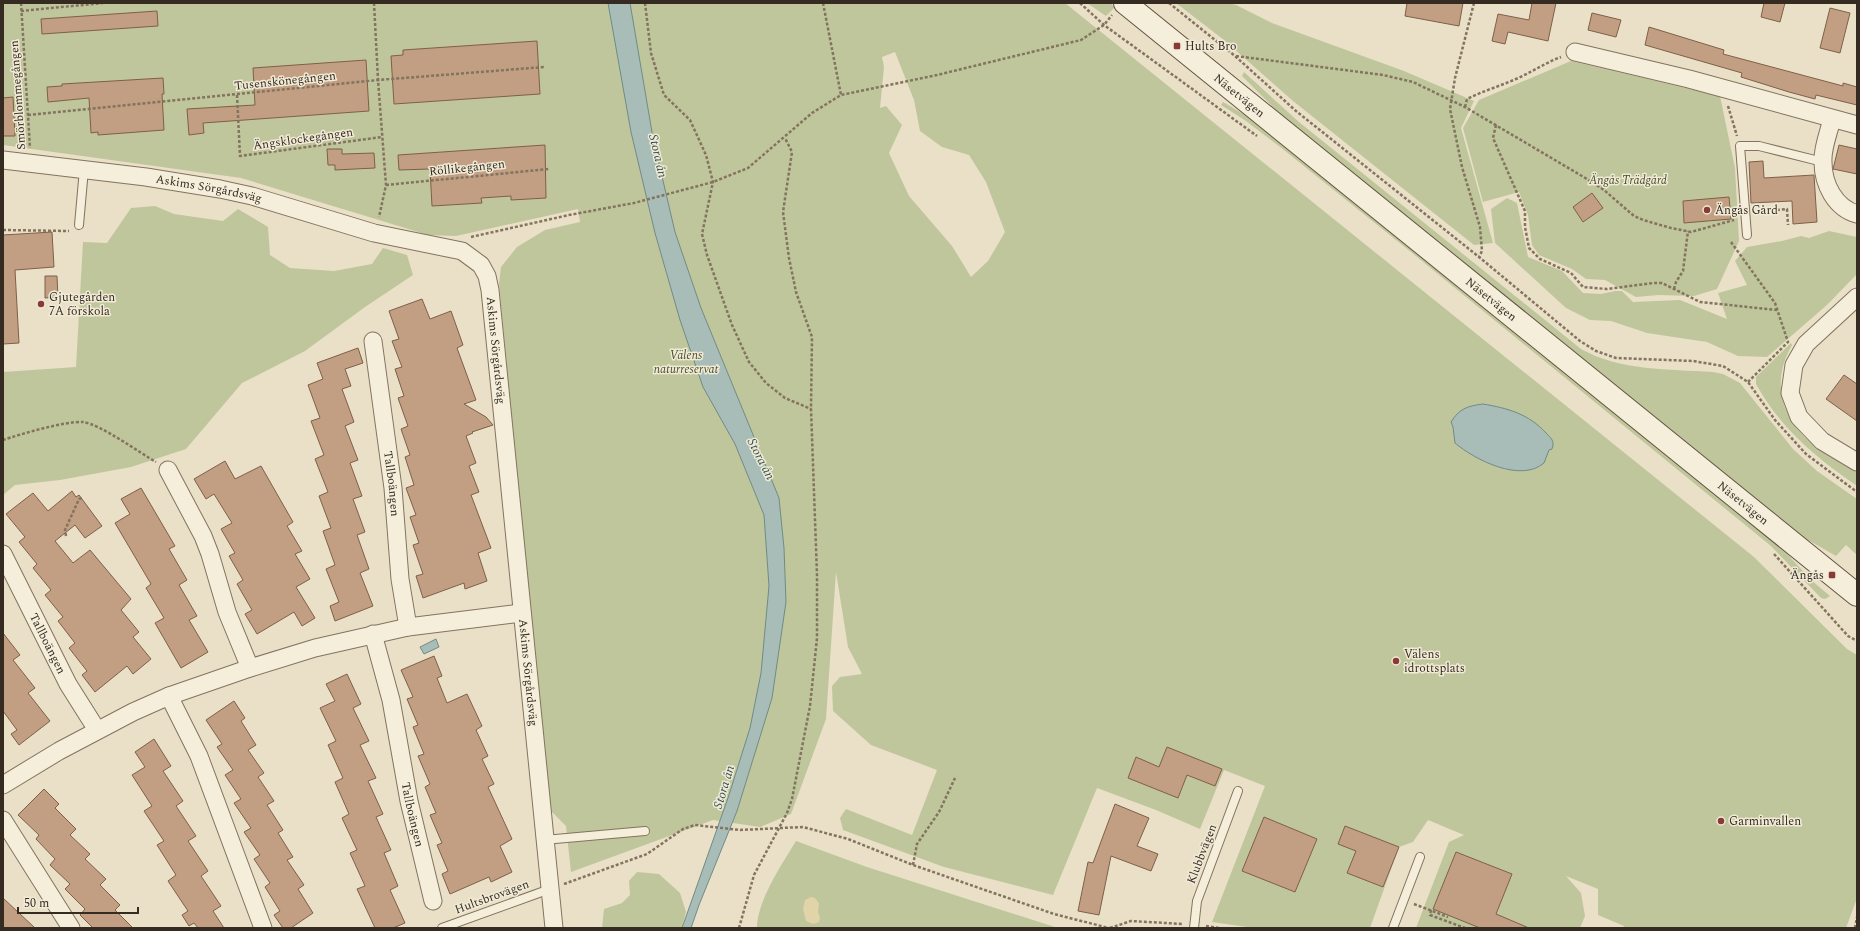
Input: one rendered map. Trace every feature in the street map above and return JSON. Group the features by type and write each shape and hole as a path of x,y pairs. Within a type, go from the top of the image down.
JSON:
{"street":[{"name":"Näsetvägen","path":"1125,3 1857,595"},
{"path":"1575,52 1727,90 1857,125"},
{"path":"1832,119 1823,162 1826,178 1833,197 1844,208 1857,214"},
{"name":"Askims Sörgårdsväg","path":"3,160 84,169 220,189 252,196 374,233 462,251 481,265 487,276 490,290 554,928"},
{"path":"1857,297 1806,344 1794,365 1790,393 1799,417 1822,441 1857,462"},
{"name":"Tallboängen","path":"373,341 392,488 400,578 408,627"},
{"path":"168,470 203,536 226,610 250,668"},
{"name":"Tallboängen","path":"3,554 68,684 97,730"},
{"path":"3,785 97,730 170,696 250,668 315,648 373,634 408,627 522,613"},
{"name":"Tallboängen","path":"373,634 391,700 409,801 433,901"},
{"path":"170,696 199,756 263,928"},
{"path":"3,820 71,928"}],"lane":[{"path":"1747,235 1740,146 1759,146 1823,162"},
{"path":"79,225 84,169"},
{"name":"Klubbvägen","path":"1194,927 1197,901 1238,791"},
{"path":"544,840 645,831"},
{"path":"1393,928 1420,857"},
{"name":"Hultsbrovägen","path":"442,928 550,889"}],"path":[{"name":"Smörblommegången","path":"21,3 31,162"},
{"path":"21,11 103,3"},
{"path":"374,3 386,185 378,222 374,233"},
{"path":"645,3 651,53 664,95 690,120 706,155 713,182 702,234 707,255 732,325 749,362 766,383 785,398 811,410"},
{"path":"823,3 841,95"},
{"path":"1080,3 1104,25 1261,139"},
{"path":"1474,3 1455,78 1450,109 1462,167 1480,228 1482,251 1479,257"},
{"path":"1170,4 1235,56 1296,111 1479,257 1580,341 1596,351 1616,358 1710,363 1723,366 1748,382 1775,420 1806,454 1857,492"},
{"path":"462,251 471,238 569,215 634,203 713,182 748,168 785,138 812,113 841,95 938,75 1081,40 1104,25"},
{"path":"1464,107 1467,99 1481,92 1517,79 1550,61 1575,52"},
{"path":"1235,56 1383,75 1413,82 1464,107 1598,186 1634,216 1643,220 1672,228 1695,231 1733,221 1746,213 1787,209 1788,225"},
{"name":"Tusenskönegången","path":"28,115 237,96 378,80 544,66"},
{"path":"1727,90 1726,99 1740,146"},
{"name":"Ängsklockegången","path":"237,96 240,156 382,137"},
{"path":"1496,125 1493,134 1495,144 1525,211 1526,236 1529,248 1533,254 1540,259 1571,273 1583,287 1607,289 1662,283 1700,302 1777,310"},
{"path":"739,928 754,875 787,812 795,785 810,706 818,638 811,410 812,337 796,292 789,258 783,212 792,152 785,138"},
{"name":"Röllikegången","path":"386,185 549,169"},
{"path":"3,230 73,231 79,225"},
{"path":"1674,289 1676,282 1683,271 1688,231"},
{"path":"1732,242 1775,303 1788,342 1748,382"},
{"path":"3,440 26,433 83,422 99,428 168,470"},
{"path":"66,536 65,530 80,499 82,498"},
{"path":"1769,549 1848,636 1857,641"},
{"path":"913,865 917,844 939,812 955,778"},
{"path":"550,889 647,854 683,829 695,825 707,825 740,830 803,827 848,839 913,865 1054,914 1110,928 1131,921 1219,928"},
{"path":"1404,900 1448,917"},
{"path":"1430,910 1430,914 1465,928"},
{"path":"1855,928 1857,917"}],"green space":[{"name":"Välens naturreservat","path":"3,3 1065,3 1754,557 1847,649 1857,655 1857,898 1846,928 1623,928 1624,926 1598,915 1598,889 1566,876 1581,893 1585,916 1580,928 1416,928 1449,842 1464,835 1428,820 1413,842 1399,847 1370,928 1254,928 1212,922 1265,786 1224,770 1200,829 1156,810 1097,788 1053,895 944,867 843,830 840,818 846,809 912,835 937,770 871,745 833,711 832,686 840,677 862,674 848,647 836,572 826,719 791,814 760,827 713,820 571,872 566,826 549,809 499,284 501,267 517,247 545,230 580,222 578,209 456,236 428,235 241,178 3,145","holes":["895,52 914,100 920,131 942,147 969,155 986,182 1005,232 988,261 971,277 952,246 909,196 889,153 902,125 886,106 880,108 884,67 882,57"]},
{"path":"1087,3 1110,3 1115,7 1106,16"},
{"path":"1176,3 1228,3 1236,5 1272,23 1404,71 1474,101 1461,128 1493,243 1474,245 1293,101 1224,40"},
{"name":"Ängås Trädgård","path":"1571,61 1720,96 1735,168 1739,241 1717,289 1694,296 1658,295 1636,297 1605,280 1586,279 1572,269 1539,255 1532,245 1528,215 1519,192 1483,202 1463,128 1479,100"},
{"path":"1244,72 1299,122 1581,349 1596,356 1628,365 1645,368 1713,372 1723,374 1740,383 1793,449 1817,471 1857,499 1857,555 1846,545 1836,556 1796,533 1280,114 1242,76"},
{"path":"1223,102 1247,116 1268,131 1780,546 1811,580 1830,596 1825,599 1821,598 1771,546 1284,150 1246,121 1221,105"},
{"path":"1507,198 1517,203 1528,257 1562,271 1583,293 1601,294 1622,291 1633,302 1680,300 1727,319 1718,293 1747,285 1735,261 1747,247 1801,236 1809,238 1829,231 1857,237 1857,274 1828,304 1767,357 1738,356 1707,342 1647,333 1611,321 1590,320 1566,308 1495,243 1491,209"},
{"path":"155,206 174,214 223,221 238,209 268,227 270,255 290,268 334,271 372,264 383,248 407,255 413,275 365,307 305,351 242,383 186,449 131,467 60,480 15,485 3,495 3,372 76,367 83,242 107,243 131,208"},
{"path":"1791,343 1792,345 1782,371 1781,384 1785,409 1800,432 1810,442 1826,454 1857,472 1857,486 1813,453 1800,441 1776,415 1756,384 1756,377"},
{"path":"796,841 867,867 1058,928 757,928 761,906 771,883"},
{"path":"637,872 659,874 680,893 686,912 682,928 602,928 604,909 622,903 630,895 629,881"}],"sand":[{"path":"811,897 815,898 819,903 819,922 813,924 806,921 803,909 805,900"}],"water":[{"name":"Stora ån","path":"608,3 630,3 653,138 675,232 701,308 779,498 784,548 786,602 772,698 737,811 691,928 682,928 729,795 750,728 761,673 769,586 764,515 735,444 703,387 680,320 655,233 631,132"},
{"path":"1483,404 1517,413 1539,426 1553,442 1552,449 1549,450 1544,463 1534,469 1523,471 1511,470 1486,462 1464,450 1455,443 1451,422 1460,411 1472,406"},
{"path":"436,639 439,647 424,654 420,647"}],"building":[{"path":"1407,3 1463,3 1459,26 1405,16"},
{"path":"1532,3 1556,3 1548,41 1508,32 1505,44 1492,41 1498,14 1529,20"},
{"path":"1764,3 1785,3 1780,22 1761,17"},
{"path":"1830,8 1850,13 1840,53 1820,48"},
{"path":"157,11 158,26 42,34 41,19"},
{"path":"1592,13 1621,20 1616,37 1588,30"},
{"path":"1649,27 1724,50 1723,54 1843,86 1843,83 1857,87 1857,105 1816,95 1815,99 1789,92 1741,77 1742,73 1645,45"},
{"path":"537,41 540,94 394,104 391,56 403,55 403,50"},
{"path":"366,60 369,111 203,123 204,133 189,135 187,109 255,105 253,68"},
{"path":"163,78 164,94 162,94 164,130 98,135 98,132 91,133 89,98 48,102 47,87 62,86 62,84"},
{"path":"13,97 15,136 3,136 3,98"},
{"path":"545,145 546,198 511,200 511,196 481,198 482,203 432,206 430,169 399,170 398,155"},
{"path":"1839,145 1857,149 1857,174 1833,169"},
{"path":"327,149 342,149 342,154 374,153 375,168 335,170 335,165 328,165"},
{"path":"1763,161 1764,178 1814,175 1817,222 1793,224 1792,201 1751,203 1749,162"},
{"path":"1592,193 1603,208 1583,222 1573,207"},
{"name":"Ängås Gård","path":"1729,197 1731,219 1684,223 1683,201"},
{"path":"52,232 54,267 15,270 19,343 3,344 3,235"},
{"path":"45,276 57,276 58,297 45,298"},
{"path":"422,299 430,319 451,311 463,345 457,348 476,400 464,404 486,417 493,425 472,432 473,433 466,436 476,463 469,466 479,492 471,495 491,548 478,553 487,581 465,589 464,583 423,598 416,576 423,574 413,545 419,543 410,517 416,515 406,488 414,485 405,457 410,455 401,429 408,426 398,398 404,396 395,369 402,367 392,341 399,339 389,311"},
{"path":"358,348 363,363 345,369 351,386 342,389 354,422 345,426 358,460 350,463 362,496 353,499 365,532 357,535 369,569 360,573 373,606 335,621 330,606 339,602 326,569 335,565 323,531 331,528 319,496 328,492 315,459 324,455 311,421 320,418 308,385 323,379 317,363"},
{"path":"1844,375 1857,384 1857,421 1826,399"},
{"path":"225,461 235,479 261,466 293,522 287,526 302,551 295,554 310,579 296,587 315,618 302,626 294,612 257,634 245,614 252,610 237,584 243,580 229,556 235,553 221,529 232,523 214,494 206,499 194,479"},
{"path":"141,488 175,546 169,549 187,580 179,585 197,616 189,620 208,652 181,668 155,623 164,618 146,588 151,584 115,523 130,514 121,499"},
{"path":"72,491 76,497 79,495 102,526 85,538 75,525 55,541 73,563 90,550 131,599 121,610 139,632 133,637 151,659 133,674 127,666 95,692 82,675 87,671 69,648 75,643 58,621 63,617 45,595 51,590 33,568 37,564 19,542 25,537 6,514 33,493 48,511"},
{"path":"3,633 20,655 13,660 35,688 28,693 50,721 19,745 11,734 17,730 3,711"},
{"path":"434,656 442,676 437,678 447,703 467,694 482,726 476,730 488,756 482,759 494,784 488,787 512,839 500,846 512,872 491,882 489,877 450,894 442,874 448,871 437,845 442,843 430,815 436,813 425,787 430,784 418,756 424,754 413,727 418,725 407,699 413,697 401,670"},
{"path":"347,674 361,704 353,708 369,741 360,745 376,778 368,781 383,814 376,817 391,850 384,853 398,886 390,890 405,923 393,928 375,928 357,889 365,886 350,853 357,850 342,818 349,814 335,782 343,778 328,745 336,741 320,708 335,701 326,684"},
{"path":"234,701 245,718 241,721 256,745 248,750 264,773 258,777 274,801 267,805 283,830 278,833 293,857 287,860 304,885 298,889 313,913 291,928 283,928 274,915 280,911 265,887 270,883 254,859 260,855 244,832 251,828 234,803 241,799 225,775 233,770 217,747 222,744 206,720"},
{"path":"154,739 171,766 163,771 183,801 176,806 196,836 188,841 208,871 201,876 221,906 213,911 224,928 198,928 194,923 189,926 182,915 188,911 168,881 176,875 157,845 164,841 144,811 152,806 132,775 145,767 135,752"},
{"path":"1167,747 1222,769 1215,786 1187,775 1178,798 1128,778 1136,757 1159,767"},
{"path":"44,789 59,804 55,808 76,829 70,835 90,854 85,859 106,879 100,885 120,905 115,910 133,928 93,928 80,915 85,909 65,889 70,884 50,865 55,859 36,839 39,835 18,815"},
{"path":"1115,804 1149,818 1137,846 1158,854 1151,871 1111,856 1099,915 1078,911 1088,862 1093,863"},
{"path":"1264,817 1317,839 1295,892 1242,871"},
{"path":"1345,826 1399,847 1383,887 1347,873 1356,851 1338,844"},
{"path":"1456,852 1512,874 1496,914 1529,928 1480,928 1433,909"},
{"path":"3,898 35,928 3,928"}],"place":[{"name":"Hults Bro","path":"1177,46"},
{"name":"Ängås Gård","path":"1707,210"},
{"name":"Gjutegården 7A förskola","path":"41,304"},
{"name":"Ängås","path":"1832,575"},
{"name":"Välens idrottsplats","path":"1396,661"},
{"name":"Garminvallen","path":"1721,821"}]}
